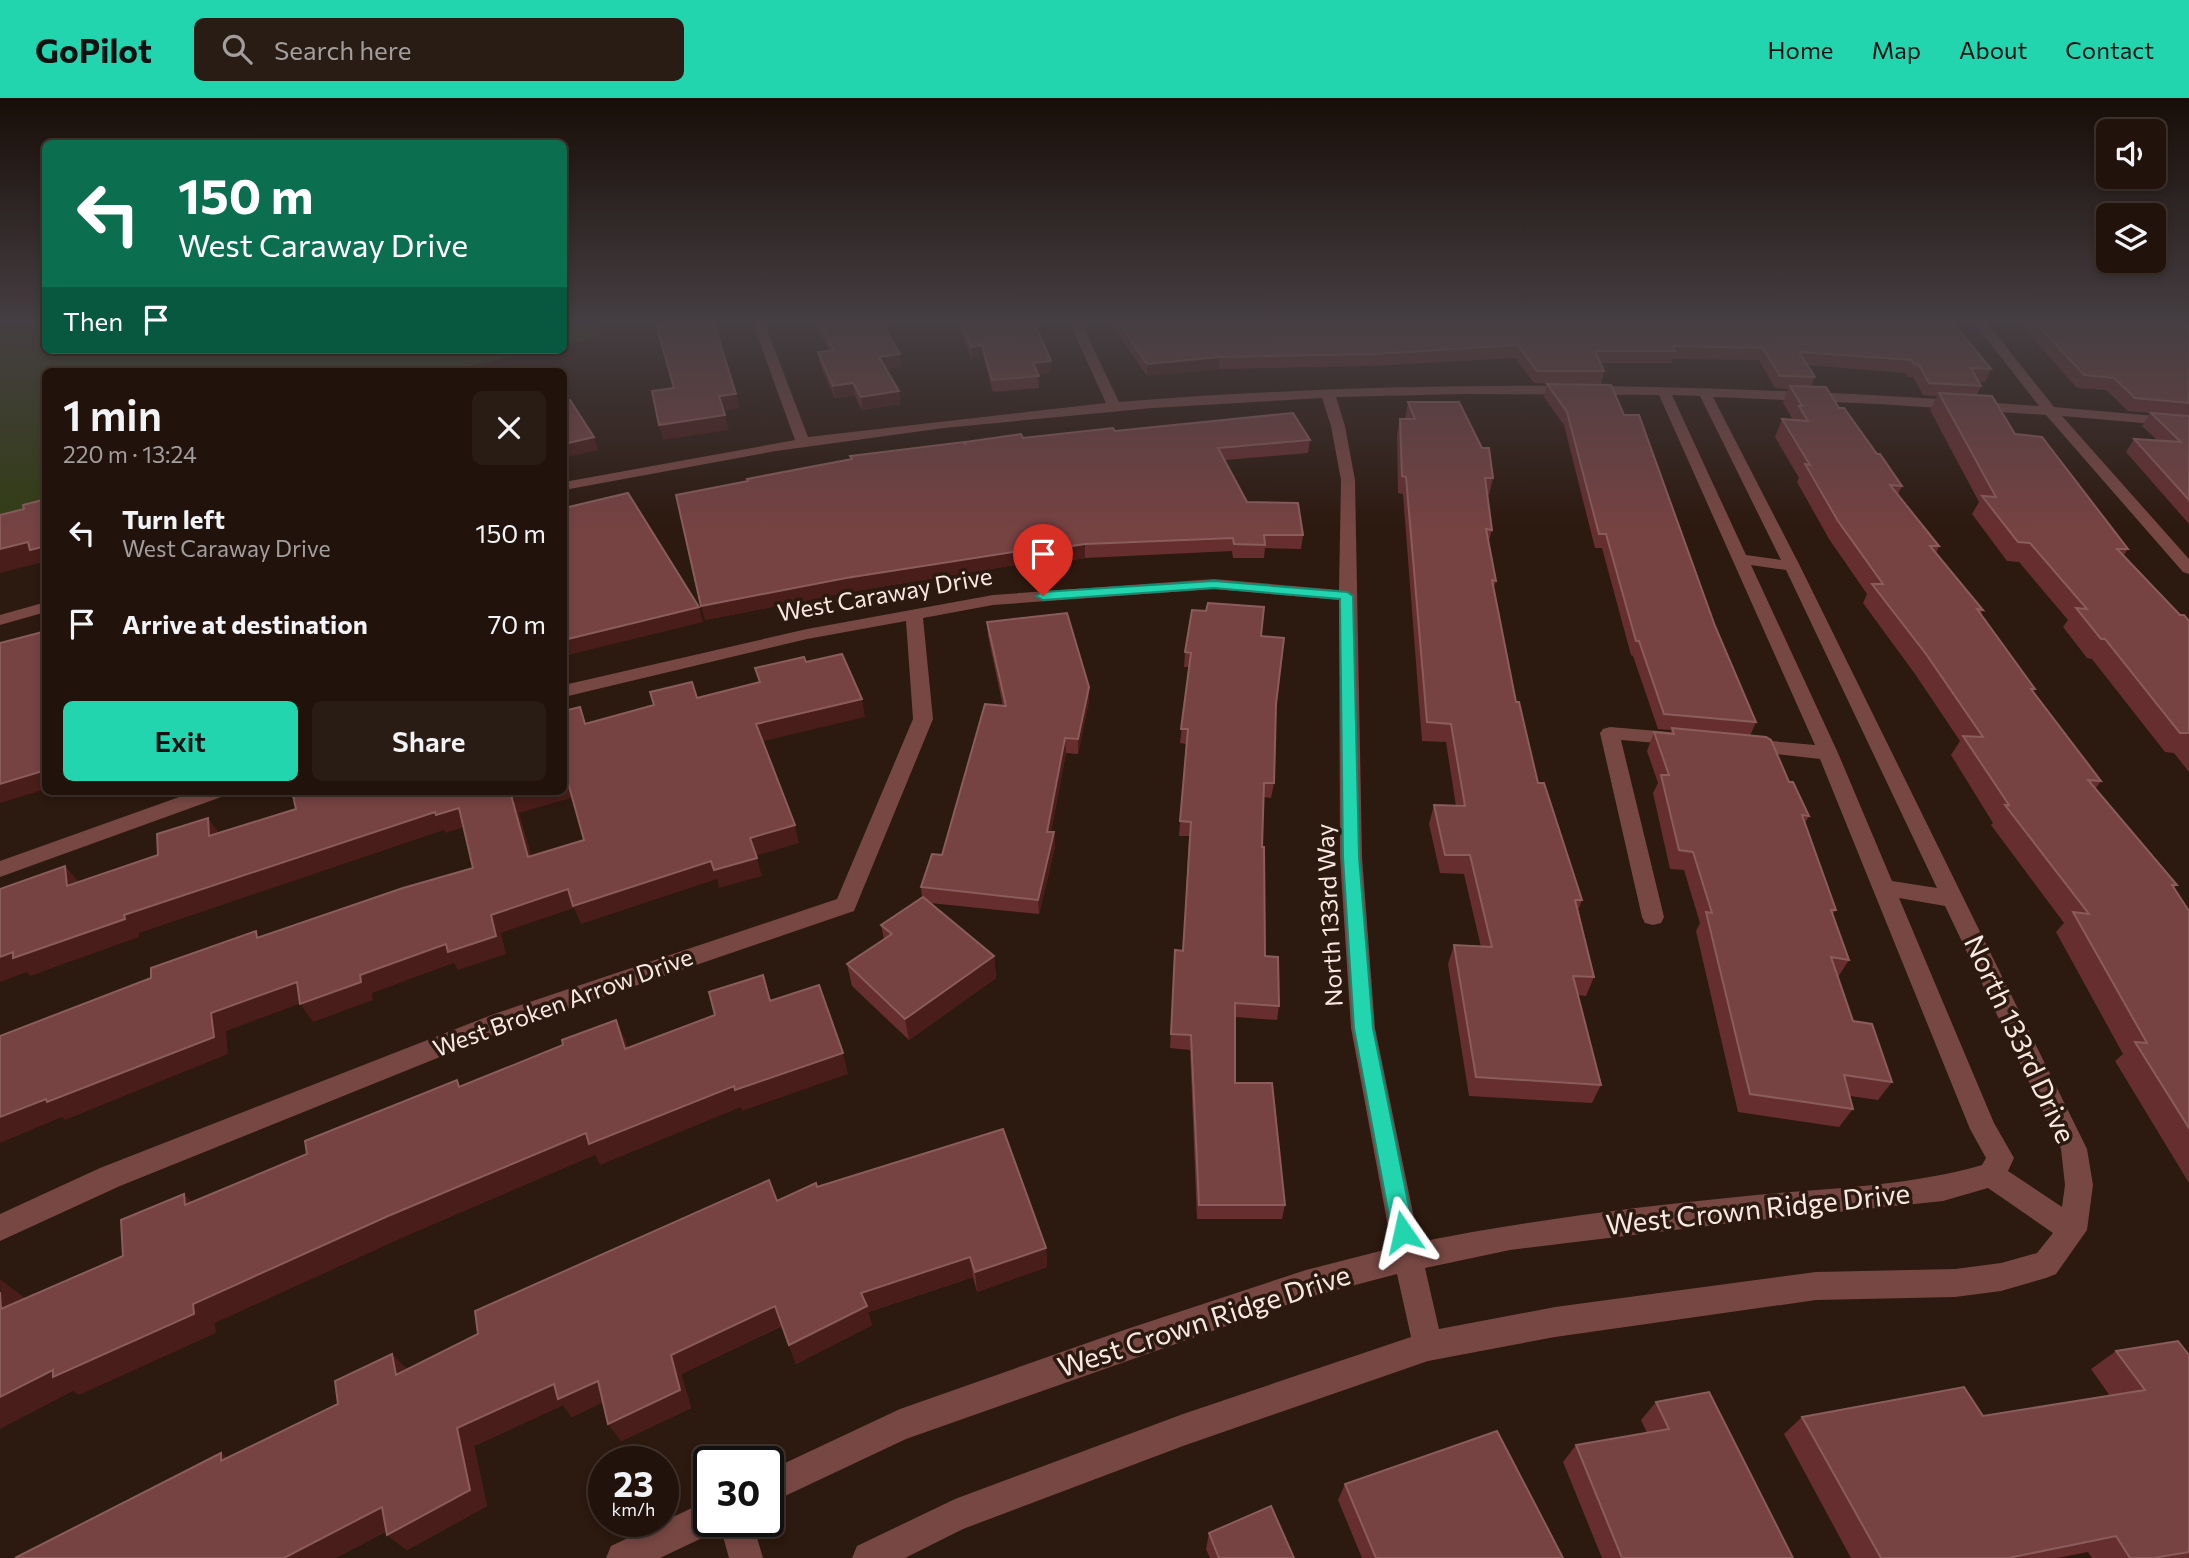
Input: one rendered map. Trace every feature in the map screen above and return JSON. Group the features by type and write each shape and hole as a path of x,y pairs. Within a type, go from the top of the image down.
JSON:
{"street":[{"path":"784,392 803,443"},
{"path":"1108,392 1115,408"},
{"path":"567,485 803,443 1115,408 1328,394 1405,392"},
{"path":"869,1558 955,1516 1183,1430 1428,1346 1555,1322 1816,1286 1955,1283 2001,1277 2046,1264 2073,1230 1991,1175 2001,1158 1983,1129 1828,753 1664,392"},
{"name":"North 133rd Drive","path":"1704,392 1792,566 2074,1149 2079,1185 2073,1230"},
{"path":"1706,392 2051,412 2189,423"},
{"path":"2035,392 2189,569"},
{"name":"North 133rd Way","path":"1328,394 1338,426 1348,480 1351,857 1363,1028 1428,1346"},
{"path":"1742,559 1792,566"},
{"name":"West Caraway Drive","path":"567,690 807,634 993,600 1214,584 1347,596"},
{"path":"0,620 42,608"},
{"name":"West Broken Arrow Drive","path":"0,1228 110,1177 503,1021 846,905 923,719 914,615"},
{"path":"1653,917 1610,733 1706,741"},
{"path":"1733,744 1828,753"},
{"path":"0,869 205,795"},
{"path":"1884,888 1953,899"},
{"name":"West Crown Ridge Drive","path":"784,1480 913,1420 1306,1284 1408,1258 1510,1237 1732,1210 1943,1189 1991,1175"},
{"path":"623,1558 693,1525"},
{"path":"740,1537 746,1558"}],"green space":[{"path":"0,392 42,392 42,510 0,520"}],"building":[{"path":"652,392 735,392 719,396 725,415 659,425"},
{"path":"858,392 892,392 861,397"},
{"path":"1553,392 1614,392 1624,415 1639,415 1715,626 1756,722 1664,714 1639,641 1636,641 1606,534 1599,534 1567,412"},
{"path":"1794,392 1829,392 1839,408 1844,408 1902,486 1890,485 1939,546 1930,546 1983,610 1977,609 2035,689 2031,689 2101,781 2088,780 2177,885 2172,885 2189,911 2189,1128 2135,1042 2147,1043 2073,912 2089,914 2005,805 2009,805 1963,736 1983,737 1926,654 1872,584 1883,584 1838,521 1805,464 1810,465 1782,419 1808,421 1799,406 1802,406"},
{"path":"2129,392 2189,392 2189,403 2135,398"},
{"path":"1939,393 1992,396 2015,434 2042,437 2128,549 2117,549 2180,615 2184,615 2189,621 2189,733 2180,733 2105,639 2101,639 2076,608 2087,609 2030,543 2018,542 1982,496 1996,497"},
{"path":"567,400 570,400 594,437 567,443"},
{"path":"1408,402 1459,402 1482,448 1489,448 1493,478 1485,478 1492,530 1486,529 1496,581 1492,580 1516,702 1519,702 1538,783 1544,783 1582,900 1575,900 1594,977 1573,976 1601,1085 1476,1077 1454,945 1492,947 1470,855 1445,855 1434,805 1465,806 1451,724 1427,722 1406,477 1402,476 1400,419 1415,419"},
{"path":"1293,413 1310,440 1218,448 1247,502 1298,503 1303,535 1264,535 1265,545 1234,544 1233,538 1085,544 1052,549 1051,546 846,578 701,606 676,495 852,459 850,456 964,442 966,445 965,442 1021,434 1023,438 1113,428 1115,431"},
{"path":"2151,413 2189,416 2189,500 2134,439 2181,442"},
{"path":"628,493 699,607 567,639 567,507"},
{"path":"42,500 42,547 30,550 28,542 0,549 0,515 24,509 23,505"},
{"path":"1208,603 1264,607 1261,636 1284,638 1276,704 1274,783 1264,783 1262,847 1265,956 1278,957 1279,1006 1235,1003 1235,1083 1272,1083 1285,1205 1199,1205 1191,1035 1171,1034 1175,950 1183,951 1191,822 1180,821 1188,729 1181,729 1191,653 1185,652 1192,610 1206,611"},
{"path":"1067,613 1089,687 1078,739 1065,738 1047,832 1054,832 1038,900 921,887 932,854 942,855 985,704 1006,706 987,622"},
{"path":"42,632 42,771 0,784 0,643"},
{"path":"842,654 862,699 756,724 795,825 750,838 757,858 714,870 711,861 573,906 568,889 491,915 496,936 448,952 446,944 360,975 361,982 300,1004 297,982 211,1013 214,1037 47,1102 46,1099 0,1117 0,1036 151,978 151,968 256,931 257,938 403,888 473,868 459,808 436,815 435,812 124,915 125,919 13,958 13,952 0,957 0,889 65,866 67,886 158,855 157,834 208,818 209,836 296,809 293,795 511,795 528,857 584,840 567,779 567,710 580,707 585,724 654,705 650,692 692,682 697,698 760,682 755,668 804,657 806,662"},
{"path":"1672,728 1766,737 1771,740 1789,782 1793,782 1809,816 1802,815 1836,910 1831,910 1849,960 1831,957 1853,1021 1872,1024 1892,1082 1844,1075 1853,1109 1750,1094 1706,912 1712,913 1693,852 1679,850 1661,775 1669,775 1654,732 1674,734"},
{"path":"923,897 994,956 905,1019 847,964 892,934 881,925"},
{"path":"763,975 770,1001 819,985 843,1053 735,1090 734,1086 589,1144 586,1133 388,1216 193,1304 194,1314 53,1377 53,1370 0,1397 0,1292 1,1309 123,1256 121,1220 184,1194 185,1205 307,1154 305,1141 457,1080 459,1087 563,1045 562,1040 616,1020 625,1049 715,1015 709,992"},
{"path":"1003,1129 1046,1248 975,1272 970,1257 861,1293 867,1306 789,1345 775,1306 671,1355 680,1390 608,1424 598,1381 558,1399 554,1384 457,1428 470,1490 387,1535 382,1507 284,1558 15,1558 221,1453 221,1461 338,1404 335,1381 392,1354 396,1375 478,1334 475,1311 769,1180 777,1201 816,1183 817,1187"},
{"path":"2178,1341 2189,1355 2189,1552 2153,1558 2130,1558 2116,1536 2008,1558 1881,1558 1802,1417 1964,1387 1983,1416 2145,1390 2116,1351"},
{"path":"1709,1392 1793,1558 1622,1558 1576,1445 1669,1429 1656,1402"},
{"path":"1497,1431 1563,1558 1376,1558 1345,1484"},
{"path":"1271,1506 1294,1558 1219,1558 1209,1533"}],"route":[{"path":"1043,596 1214,584 1347,596 1351,857 1363,1028 1403,1232"}]}
